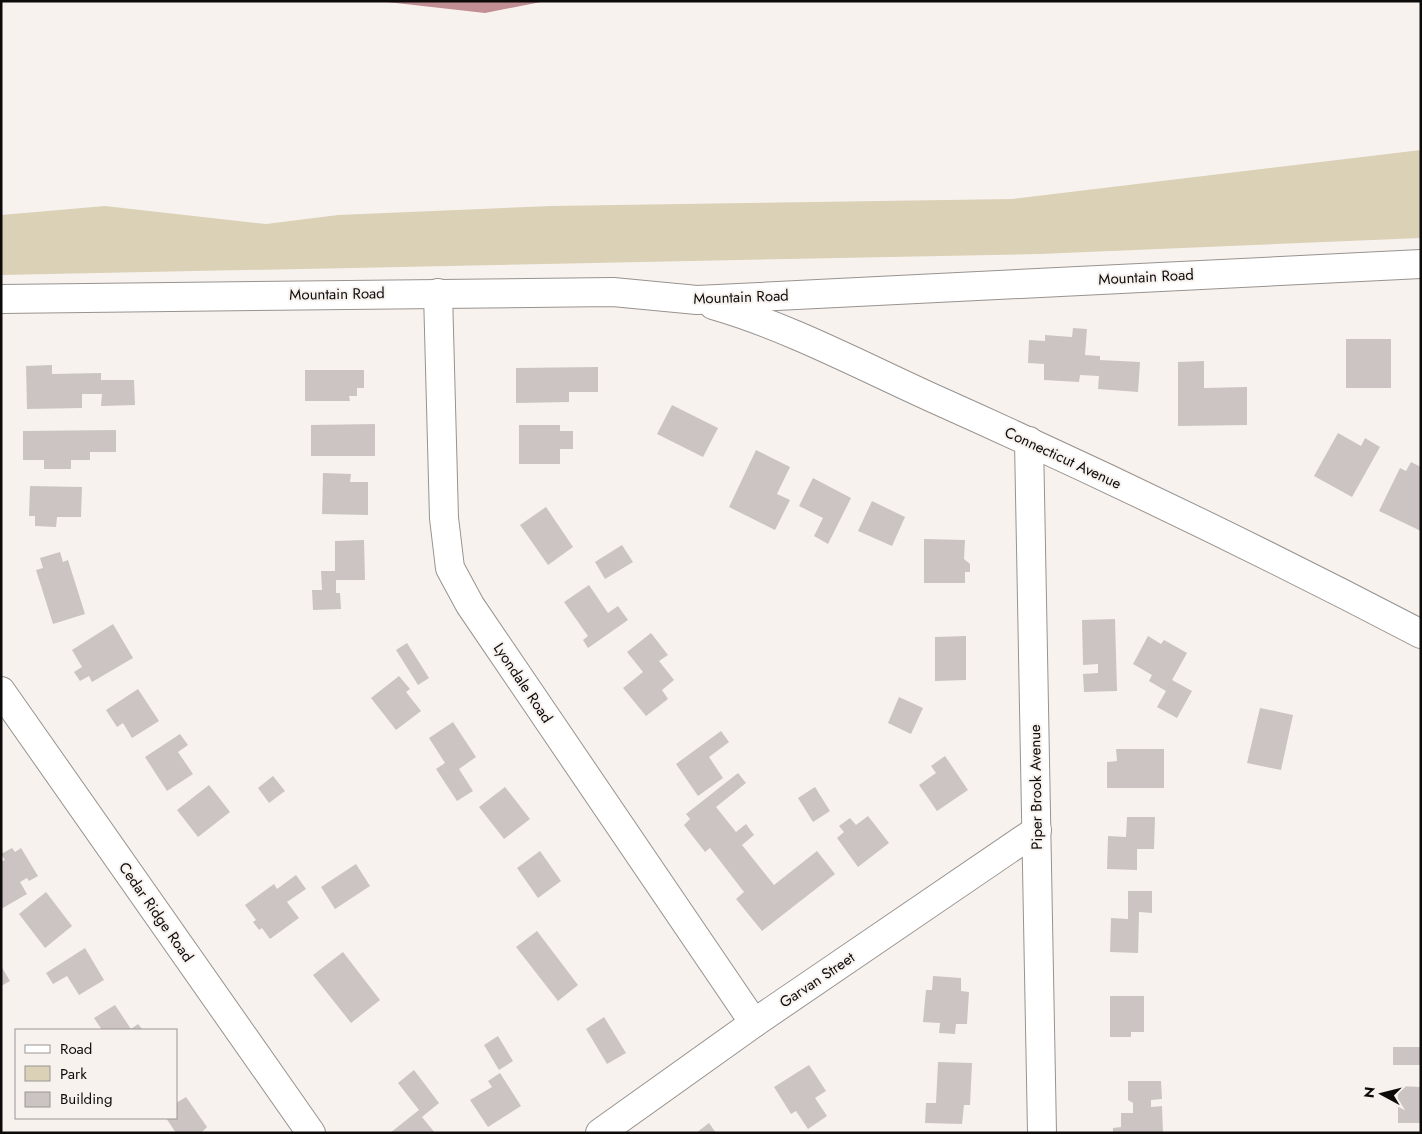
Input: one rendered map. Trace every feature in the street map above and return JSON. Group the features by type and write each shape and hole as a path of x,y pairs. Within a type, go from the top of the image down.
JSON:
{"street":[{"name":"Mountain Road","path":"1,299 613,292 697,300 1421,264"},
{"name":"Lyondale Road","path":"438,293 444,518 450,568 470,606 754,1023"},
{"name":"Connecticut Avenue","path":"697,300 761,321 1029,441 1335,589 1421,634"},
{"name":"Piper Brook Avenue","path":"1029,441 1042,1133"},
{"name":"Cedar Ridge Road","path":"1,691 311,1133"},
{"name":"Garvan Street","path":"600,1133 754,1023 1037,830"}],"green space":[{"path":"1421,150 1421,238 1040,254 1,275 1,215 105,206 266,224 338,215 551,206 1012,199"}],"shaded area":[{"path":"378,1 546,1 485,13"}],"building":[{"path":"1073,328 1087,329 1085,355 1100,356 1100,360 1140,362 1138,392 1098,389 1099,376 1080,375 1079,382 1044,380 1044,364 1028,363 1029,340 1045,341 1045,335 1072,337"},
{"path":"1346,339 1391,339 1391,388 1346,388"},
{"path":"1204,361 1204,388 1247,387 1247,425 1178,426 1178,362"},
{"path":"52,365 52,374 101,373 101,380 134,380 135,405 101,406 102,394 82,394 82,408 27,409 26,366"},
{"path":"598,367 598,392 569,392 569,402 516,403 516,368"},
{"path":"305,370 364,370 364,388 357,388 357,396 349,396 350,401 305,401"},
{"path":"672,405 718,428 703,457 657,434"},
{"path":"375,424 375,456 311,456 311,425"},
{"path":"519,425 560,425 560,431 573,431 573,449 560,449 560,464 519,464"},
{"path":"116,430 116,452 90,452 90,460 71,460 71,469 44,469 44,460 23,460 23,431"},
{"path":"1338,433 1361,446 1365,438 1380,447 1352,497 1314,476"},
{"path":"756,450 790,467 777,494 790,500 775,530 729,507"},
{"path":"1411,462 1421,467 1421,531 1379,511 1400,468 1406,471"},
{"path":"323,473 351,474 350,482 368,482 368,515 322,514"},
{"path":"813,478 851,498 828,544 814,536 823,518 799,506"},
{"path":"30,486 82,487 81,517 57,517 56,527 35,526 35,516 29,516"},
{"path":"872,501 905,517 892,546 858,531"},
{"path":"546,507 573,547 548,565 520,525"},
{"path":"924,539 965,540 964,559 970,564 970,572 965,572 965,583 924,583"},
{"path":"364,540 365,580 336,580 336,593 340,593 341,609 313,610 312,590 322,590 321,571 335,571 335,541"},
{"path":"622,545 633,562 605,579 595,562"},
{"path":"60,552 63,562 68,560 85,614 53,624 36,570 43,568 40,558"},
{"path":"589,585 608,613 618,606 628,620 588,648 583,640 588,636 564,602"},
{"path":"1115,619 1117,691 1084,692 1083,674 1098,673 1098,664 1083,665 1082,620"},
{"path":"113,624 133,658 92,682 89,676 80,681 74,672 82,667 72,650"},
{"path":"651,633 668,655 659,661 674,680 662,690 668,699 646,716 623,688 643,672 627,652"},
{"path":"966,636 966,680 935,681 935,637"},
{"path":"1148,636 1161,644 1164,640 1187,653 1172,680 1192,691 1177,718 1157,707 1166,691 1149,681 1152,675 1133,664"},
{"path":"407,643 429,678 418,685 396,650"},
{"path":"399,676 410,689 406,692 421,711 396,730 371,698"},
{"path":"138,689 159,721 132,738 123,723 117,727 106,710"},
{"path":"899,697 923,708 911,734 888,723"},
{"path":"1260,708 1293,715 1281,770 1247,763"},
{"path":"453,722 476,757 459,769 473,791 457,801 436,769 445,763 429,738"},
{"path":"721,731 729,742 709,757 723,778 698,796 676,764"},
{"path":"180,734 188,745 178,752 193,774 167,791 145,757"},
{"path":"1116,749 1164,749 1164,788 1107,788 1107,762 1117,761"},
{"path":"945,756 968,790 937,811 919,785 936,773 931,766"},
{"path":"738,773 746,783 716,807 736,832 746,824 754,835 742,845 774,885 817,851 835,874 762,931 736,899 744,892 710,848 705,852 684,825 690,819 686,814"},
{"path":"273,776 285,791 269,803 258,788"},
{"path":"209,785 230,812 198,837 177,810"},
{"path":"505,787 530,819 504,839 479,807"},
{"path":"815,787 830,811 813,822 798,798"},
{"path":"868,816 889,843 858,867 837,838 844,832 839,826 850,818 856,825"},
{"path":"1127,817 1155,817 1154,849 1137,849 1137,870 1107,869 1108,836 1126,837"},
{"path":"12,848 15,852 21,848 38,876 29,881 27,878 20,882 27,894 1,909 1,862 5,860 1,854"},
{"path":"540,851 561,881 538,898 517,868"},
{"path":"356,864 370,886 335,909 321,887"},
{"path":"296,875 306,889 287,902 299,918 270,939 262,928 259,930 253,922 256,920 245,905 274,884 277,889"},
{"path":"1128,891 1152,891 1152,913 1139,912 1138,953 1110,952 1111,918 1128,919"},
{"path":"46,892 72,926 45,948 19,914"},
{"path":"537,931 578,985 558,1001 516,947"},
{"path":"85,948 104,980 79,995 67,976 53,984 46,973"},
{"path":"343,952 380,1000 351,1023 313,975"},
{"path":"1,966 10,981 1,986"},
{"path":"933,976 961,978 961,991 969,992 967,1024 956,1024 955,1034 939,1033 940,1023 923,1022 926,990 932,990"},
{"path":"1110,996 1144,996 1144,1032 1131,1032 1131,1037 1110,1037"},
{"path":"115,1005 131,1029 101,1029 94,1018"},
{"path":"604,1017 626,1053 607,1064 586,1029"},
{"path":"138,1024 142,1029 131,1029"},
{"path":"498,1036 513,1061 499,1070 484,1045"},
{"path":"1393,1047 1421,1047 1421,1065 1393,1065"},
{"path":"938,1062 972,1063 970,1105 964,1105 962,1124 925,1123 926,1103 936,1103"},
{"path":"809,1065 826,1091 815,1098 827,1116 808,1129 796,1111 791,1114 774,1087"},
{"path":"414,1070 439,1103 422,1117 435,1133 390,1133 419,1110 398,1083"},
{"path":"500,1073 521,1106 488,1127 470,1100 492,1087 488,1081"},
{"path":"1128,1081 1161,1081 1162,1099 1151,1100 1151,1107 1162,1106 1163,1133 1113,1133 1113,1128 1121,1127 1121,1113 1133,1113 1133,1103 1128,1100"},
{"path":"1398,1086 1421,1087 1421,1123 1398,1123"},
{"path":"186,1097 207,1127 201,1133 176,1133 167,1119 178,1119 178,1102"},
{"path":"709,1123 716,1133 696,1133"}]}
